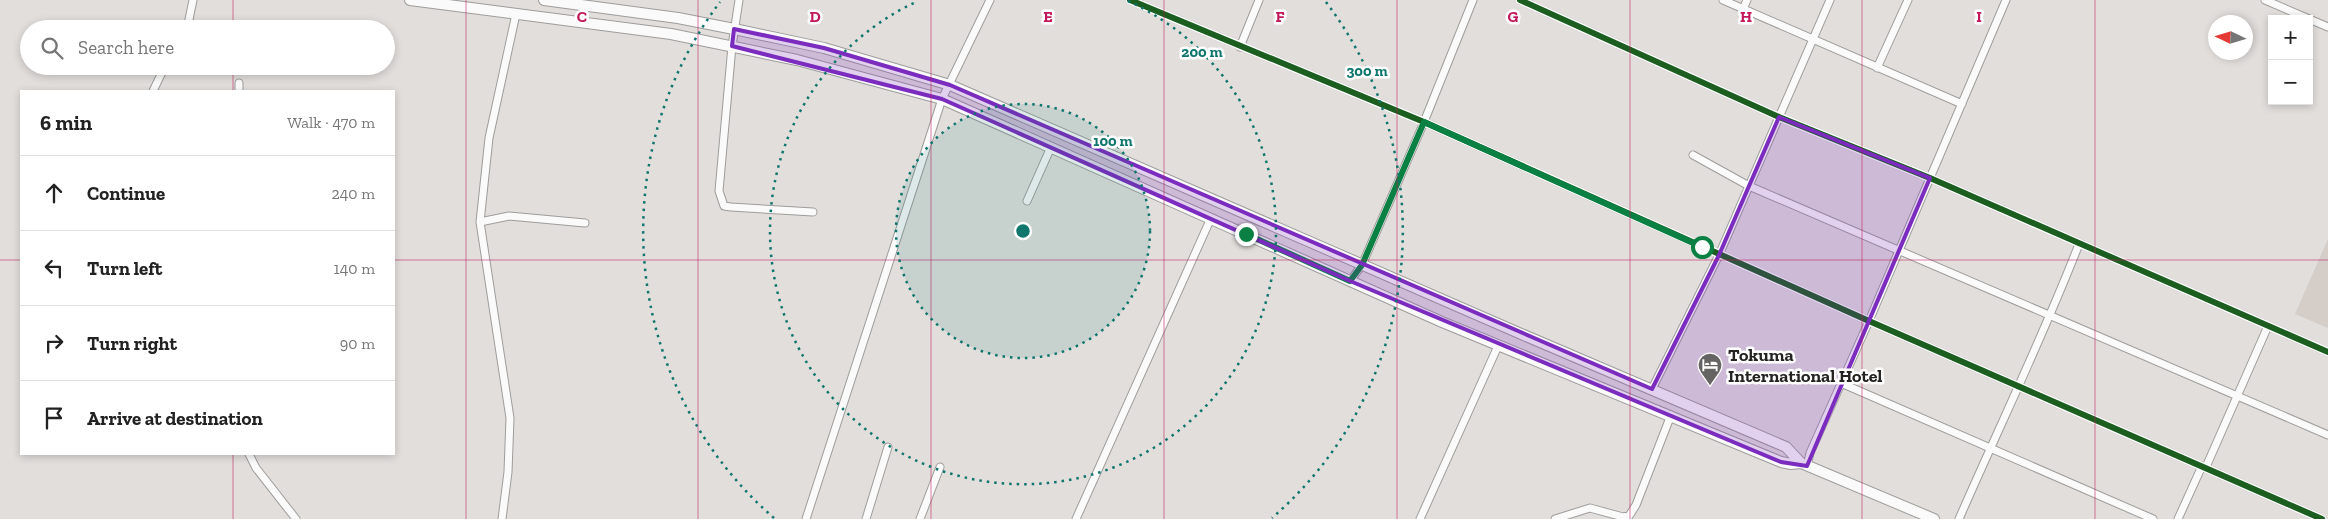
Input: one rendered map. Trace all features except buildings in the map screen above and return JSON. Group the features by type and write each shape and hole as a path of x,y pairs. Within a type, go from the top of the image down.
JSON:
{"main road":[{"path":"410,0 671,34 797,60 942,99 1498,346 1781,462 1804,465 1934,519"},
{"path":"544,0 678,18 734,29 824,48 950,85 1786,447 1804,465"}],"street":[{"path":"189,20 193,0"},
{"path":"738,0 732,46 719,191 720,198 724,206 813,212"},
{"path":"806,519 942,99 990,0"},
{"path":"1130,0 1424,122 1719,255 2322,519"},
{"path":"1240,47 1260,0"},
{"path":"1350,281 1362,265 1424,122 1473,0"},
{"path":"1520,0 1779,116 1930,178 2328,352"},
{"path":"1723,0 1962,104"},
{"path":"1743,9 1747,0"},
{"path":"1652,389 1719,255 1830,0"},
{"path":"1877,68 1908,0"},
{"path":"1804,465 1900,250 2006,0"},
{"path":"2266,0 2300,15"},
{"path":"502,519 508,472 510,418 480,222 489,138 516,14"},
{"path":"2313,21 2328,27"},
{"path":"153,90 161,75"},
{"path":"239,83 239,90"},
{"path":"1027,201 1051,148"},
{"path":"1693,155 1749,186 2328,435"},
{"path":"480,222 509,216 585,223"},
{"path":"1076,519 1211,218"},
{"path":"1959,519 1989,448 2052,316 2079,244"},
{"path":"2178,519 2238,395 2268,326"},
{"path":"1420,519 1498,346"},
{"path":"1841,383 2153,519"},
{"path":"1555,519 1590,508 1623,517 1628,516 1636,505 1670,415"},
{"path":"866,519 888,447"},
{"path":"250,455 256,468 296,519"},
{"path":"920,519 940,467"}],"highlighted area":[{"path":"734,29 824,48 950,85 1652,389 1719,255 1779,117 1930,178 1807,466 1781,462 1350,281 942,99 732,46"}],"shaded area":[{"path":"2328,239 2328,328 2295,314"}],"cycle path":[{"path":"1130,0 1424,122 1869,321 2322,519"},
{"path":"1520,0 1779,117 1930,178 2328,352"}],"place":[{"name":"Tokuma International Hotel","path":"1710,386"}],"route":[{"path":"1246,234 1350,281 1362,265 1424,122 1702,247"}]}
